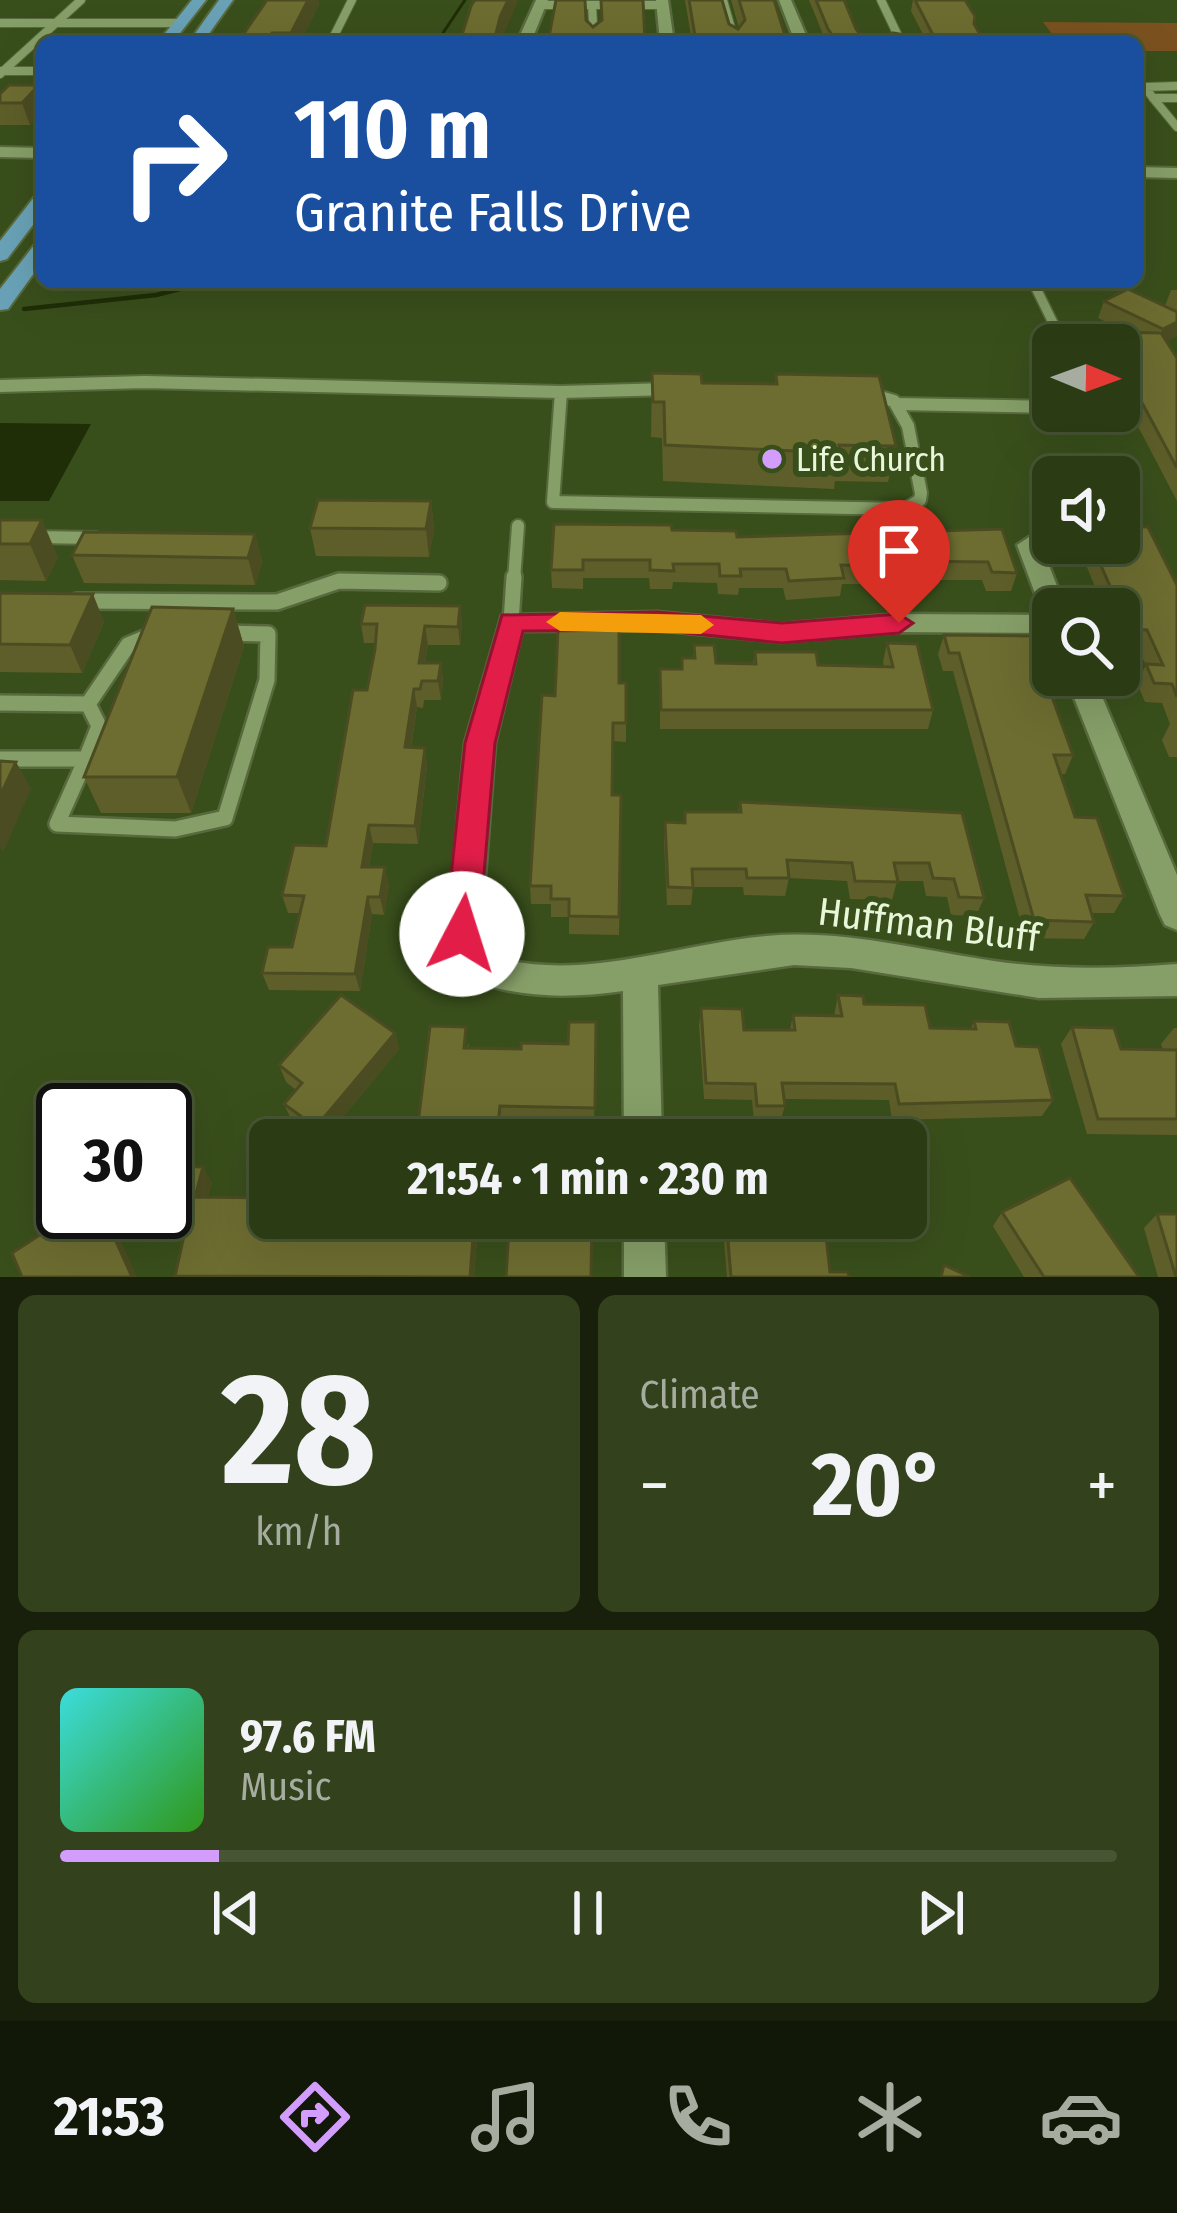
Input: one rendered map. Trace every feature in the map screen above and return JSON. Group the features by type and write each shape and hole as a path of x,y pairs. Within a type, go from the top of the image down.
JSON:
{"main road":[{"path":"170,36 199,0"},
{"path":"200,36 226,0"},
{"path":"180,23 210,23"},
{"path":"0,152 36,153"},
{"path":"0,168 36,168"},
{"path":"1143,172 1177,173"},
{"path":"0,255 36,208"},
{"path":"0,304 36,256"}],"street":[{"path":"785,0 800,36"},
{"path":"663,2 666,36"},
{"path":"526,36 540,3"},
{"path":"1029,545 1045,588"},
{"path":"512,622 657,621 782,633 899,623 1032,624"},
{"name":"Huffman Bluff","path":"512,622 480,743 462,934 473,967 504,976 574,979 767,950 822,949 1038,982 1177,980"},
{"path":"1088,696 1177,915"},
{"path":"640,972 643,1119"},
{"path":"644,1239 645,1277"}],"lane":[{"path":"43,36 81,0"},
{"path":"334,36 352,0"},
{"path":"723,0 733,36"},
{"path":"881,0 898,36"},
{"path":"540,3 663,2"},
{"path":"592,5 594,36"},
{"path":"0,23 180,23"},
{"path":"1,72 36,42"},
{"path":"1,72 36,71"},
{"path":"1177,86 1145,87 1177,127"},
{"path":"1153,98 1177,98"},
{"path":"1037,288 1054,324"},
{"path":"0,386 145,382 561,392 694,390"},
{"path":"561,392 553,502 905,509 920,500 923,487 897,404"},
{"path":"858,393 897,404 1032,407"},
{"path":"512,622 518,526"},
{"path":"0,527 34,537 115,538"},
{"path":"65,601 277,602 340,581 439,583"},
{"path":"88,704 128,645 158,632 180,633"},
{"path":"88,704 100,726 57,824 175,829 225,818 267,680 268,634 202,633"},
{"path":"0,703 88,704"},
{"path":"0,759 86,759"}],"shaded area":[{"path":"1043,22 1177,23 1177,51 1143,51 1143,36 1054,36"},
{"path":"0,423 91,424 49,501 0,501"}],"building":[{"path":"267,0 308,0 291,33 242,36"},
{"path":"475,0 508,0 495,36 456,36 462,35"},
{"path":"556,0 585,0 586,20 593,27 602,20 601,0 643,0 645,36 549,36"},
{"path":"689,0 722,0 729,24 738,29 745,20 739,0 774,0 785,36 695,36"},
{"path":"816,0 844,0 861,36 833,36"},
{"path":"915,0 965,0 981,36 933,36"},
{"path":"9,85 36,85 22,103 0,103 0,94"},
{"path":"1128,289 1177,312 1177,322 1163,329 1104,301"},
{"path":"1140,333 1161,333 1177,358 1177,468 1140,399"},
{"path":"652,373 701,374 702,383 777,384 776,374 879,376 896,446 839,445 840,453 665,445 664,402 653,402"},
{"path":"318,500 431,501 426,529 310,528"},
{"path":"0,520 42,520 30,544 0,544"},
{"path":"554,524 671,525 672,530 736,531 737,537 1002,529 1017,573 992,572 988,562 906,561 909,572 841,565 844,578 789,581 786,569 740,569 741,576 720,576 719,564 673,564 674,571 650,570 650,560 583,560 583,570 551,570"},
{"path":"1140,527 1148,527 1177,585 1177,697 1172,684 1154,683 1146,664 1163,665 1147,630 1140,630 1140,588 1111,588 1100,564 1140,564"},
{"path":"84,532 255,534 248,558 72,555"},
{"path":"0,593 93,594 70,645 0,644"},
{"path":"365,605 460,606 458,627 425,626 419,663 441,663 438,681 422,681 420,689 414,689 405,747 425,748 415,826 369,825 362,867 385,867 380,897 368,897 355,974 262,973 268,947 292,947 304,896 282,895 294,845 326,846 353,690 367,690 375,649 377,624 361,624"},
{"path":"152,607 233,609 177,777 84,777"},
{"path":"558,629 619,630 619,683 626,683 626,723 613,723 612,795 621,795 619,917 569,916 569,899 551,899 551,886 530,886 542,695 555,696"},
{"path":"944,635 1030,636 1032,696 1052,696 1073,755 1054,755 1075,817 1097,818 1124,896 1086,895 1094,922 1034,920 959,653 949,653"},
{"path":"887,643 917,644 933,710 661,710 660,669 682,669 682,658 695,658 694,645 714,645 716,663 756,664 755,652 816,652 818,665 893,667"},
{"path":"0,761 16,762 0,796"},
{"path":"740,802 962,813 984,898 959,897 954,879 933,878 929,863 894,863 898,882 855,881 852,863 787,860 789,878 747,878 746,869 692,869 693,888 668,887 665,822 685,823 685,812 741,812"},
{"path":"341,995 395,1033 323,1119 305,1119 284,1104 302,1083 279,1065"},
{"path":"838,995 863,996 864,1004 925,1005 930,1028 976,1029 974,1021 1009,1022 1016,1046 1039,1047 1053,1100 899,1104 895,1084 782,1083 785,1106 757,1106 755,1084 706,1083 701,1008 742,1009 744,1030 795,1030 793,1015 842,1016"},
{"path":"569,1022 596,1022 595,1108 500,1106 499,1119 419,1119 430,1026 466,1027 464,1048 568,1044"},
{"path":"1072,1027 1114,1028 1121,1049 1177,1050 1177,1119 1098,1119"},
{"path":"192,1167 203,1167 195,1197 249,1198 249,1239 473,1239 470,1277 175,1276 183,1239 192,1239"},
{"path":"1070,1178 1139,1277 1044,1277 1002,1212"},
{"path":"1157,1214 1177,1214 1177,1277 1176,1277"},
{"path":"36,1237 115,1239 132,1277 22,1277 12,1253"},
{"path":"508,1239 592,1239 591,1277 506,1277"},
{"path":"728,1239 826,1239 830,1272 848,1272 849,1277 731,1277"},
{"path":"944,1265 970,1277 941,1277"}],"waterway":[{"path":"441,36 465,0"},
{"path":"24,309 184,288"}],"slow traffic":[{"path":"560,622 701,625"}],"place":[{"name":"Life Church","path":"772,459"}],"route":[{"path":"462,934 480,743 512,622 657,621 782,633 899,623"}]}
